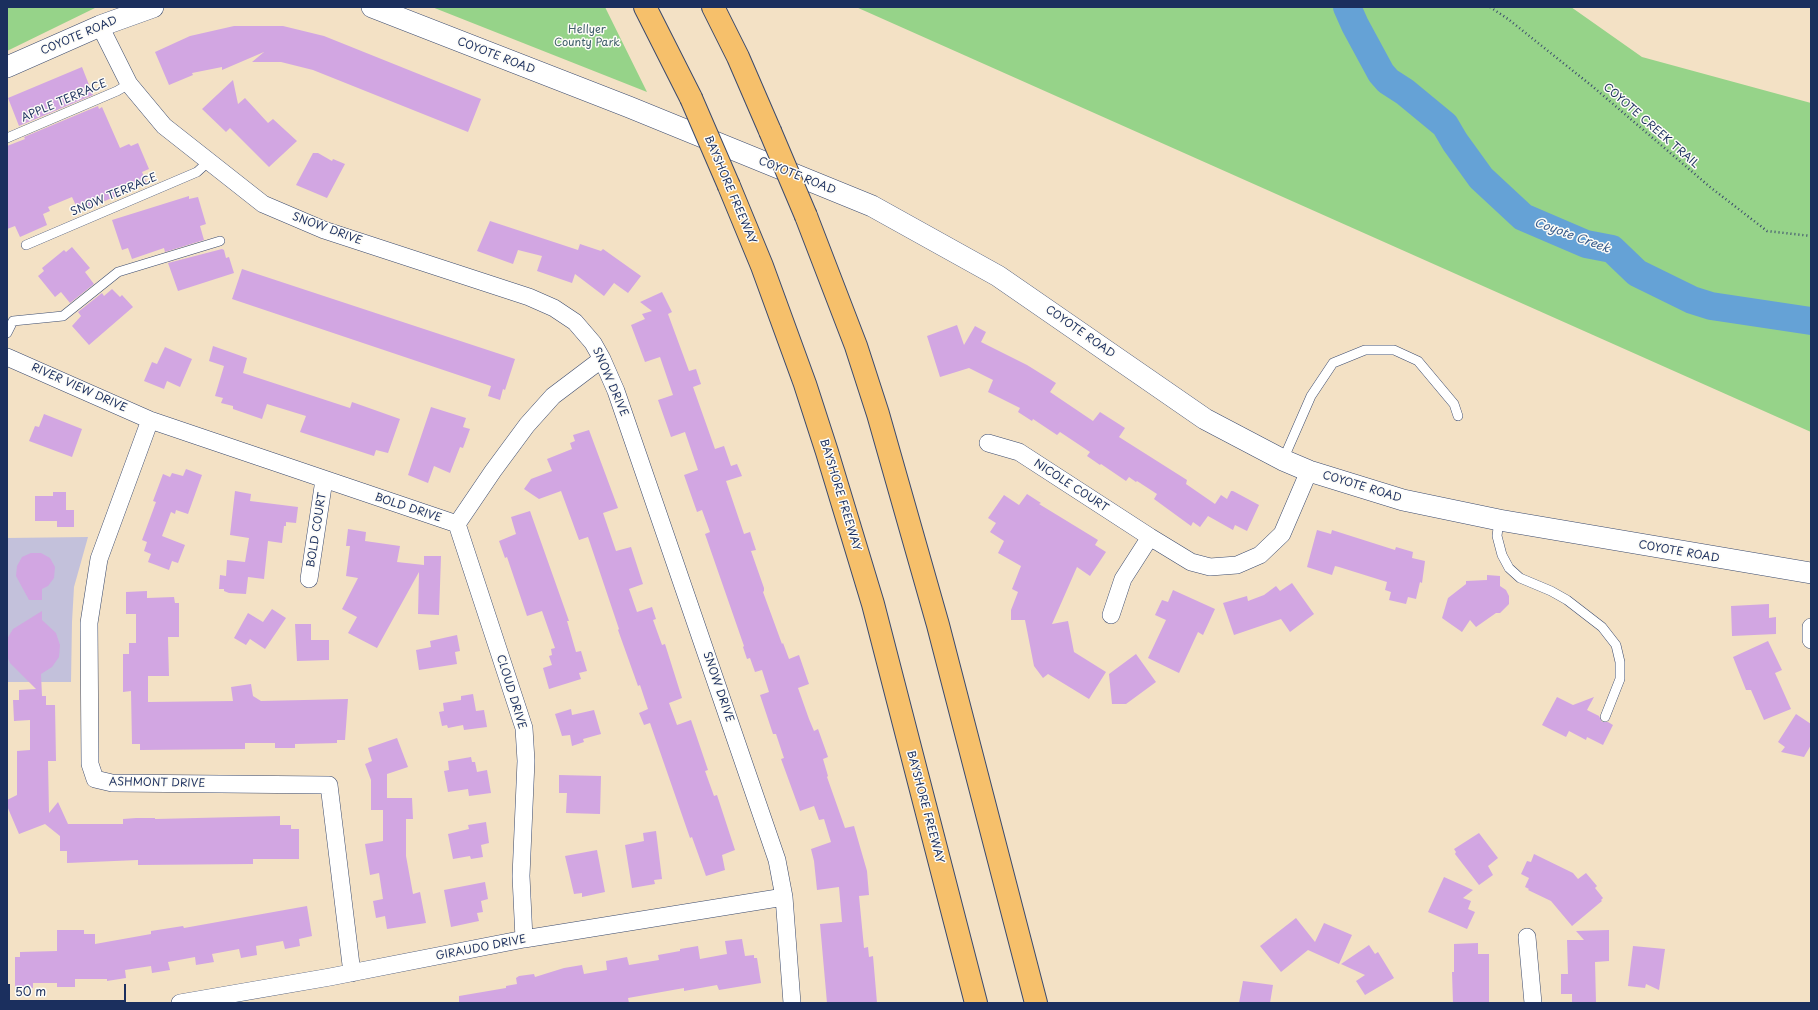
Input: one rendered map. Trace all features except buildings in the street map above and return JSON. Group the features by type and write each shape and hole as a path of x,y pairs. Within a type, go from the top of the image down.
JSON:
{"highway":[{"name":"BAYSHORE FREEWAY","path":"645,7 691,98 729,186 765,274 805,384 827,452 872,604 976,1003"},
{"path":"714,7 738,57 806,216 856,346 880,421 938,625 1036,1003"}],"street":[{"name":"COYOTE ROAD","path":"7,67 100,26 153,7"},
{"name":"COYOTE ROAD","path":"372,7 629,107 872,206 998,276 1205,419 1309,472 1403,500 1499,520 1811,573"},
{"name":"SNOW DRIVE","path":"100,26 129,84 164,126 263,204 324,230 529,297 554,308 575,322 593,343 602,359 616,391 777,860 784,897 792,1003"},
{"name":"RIVER VIEW DRIVE","path":"7,357 150,420"},
{"path":"457,524 493,471 532,419 553,396 602,359"},
{"name":"BOLD DRIVE","path":"150,420 457,524"},
{"name":"ASHMONT DRIVE","path":"150,420 99,559 89,623 90,764 95,780 112,783 329,785 352,973"},
{"name":"NICOLE COURT","path":"988,443 1019,452 1191,562 1210,567 1237,565 1260,555 1282,534 1309,472"},
{"name":"BOLD COURT","path":"309,579 324,480"},
{"name":"CLOUD DRIVE","path":"457,524 524,728 526,761 521,876 524,939"},
{"path":"1111,615 1124,579 1150,537"},
{"path":"1811,627 1811,640"},
{"name":"GIRAUDO DRIVE","path":"180,1003 352,973 524,939 784,897"},
{"path":"1527,937 1532,1003"}],"lane":[{"name":"APPLE TERRACE","path":"7,138 117,91 129,84"},
{"name":"SNOW TERRACE","path":"26,245 197,172 208,162"},
{"path":"7,333 13,321 63,316 118,272 220,241"},
{"path":"1283,460 1311,396 1333,363 1365,350 1394,350 1418,361 1454,404 1458,416"},
{"path":"1499,520 1497,536 1502,555 1509,568 1520,578 1567,600 1602,627 1616,644 1620,662 1620,679 1605,717"}],"path":[{"name":"COYOTE CREEK TRAIL","path":"1490,7 1508,18 1592,86 1710,187 1767,232 1811,236"}],"shaded area":[{"path":"88,537 74,587 71,682 7,682 7,538"}],"green space":[{"path":"7,7 97,7 7,51"},
{"name":"Hellyer County Park","path":"432,7 605,7 647,92"},
{"path":"856,7 1571,7 1642,57 1811,103 1811,432"}],"waterway":[{"name":"Coyote Creek","path":"1347,7 1381,73 1388,81 1405,92 1445,125 1455,142 1481,178 1523,217 1586,244 1612,249 1637,273 1692,300 1711,306 1811,321"}]}
